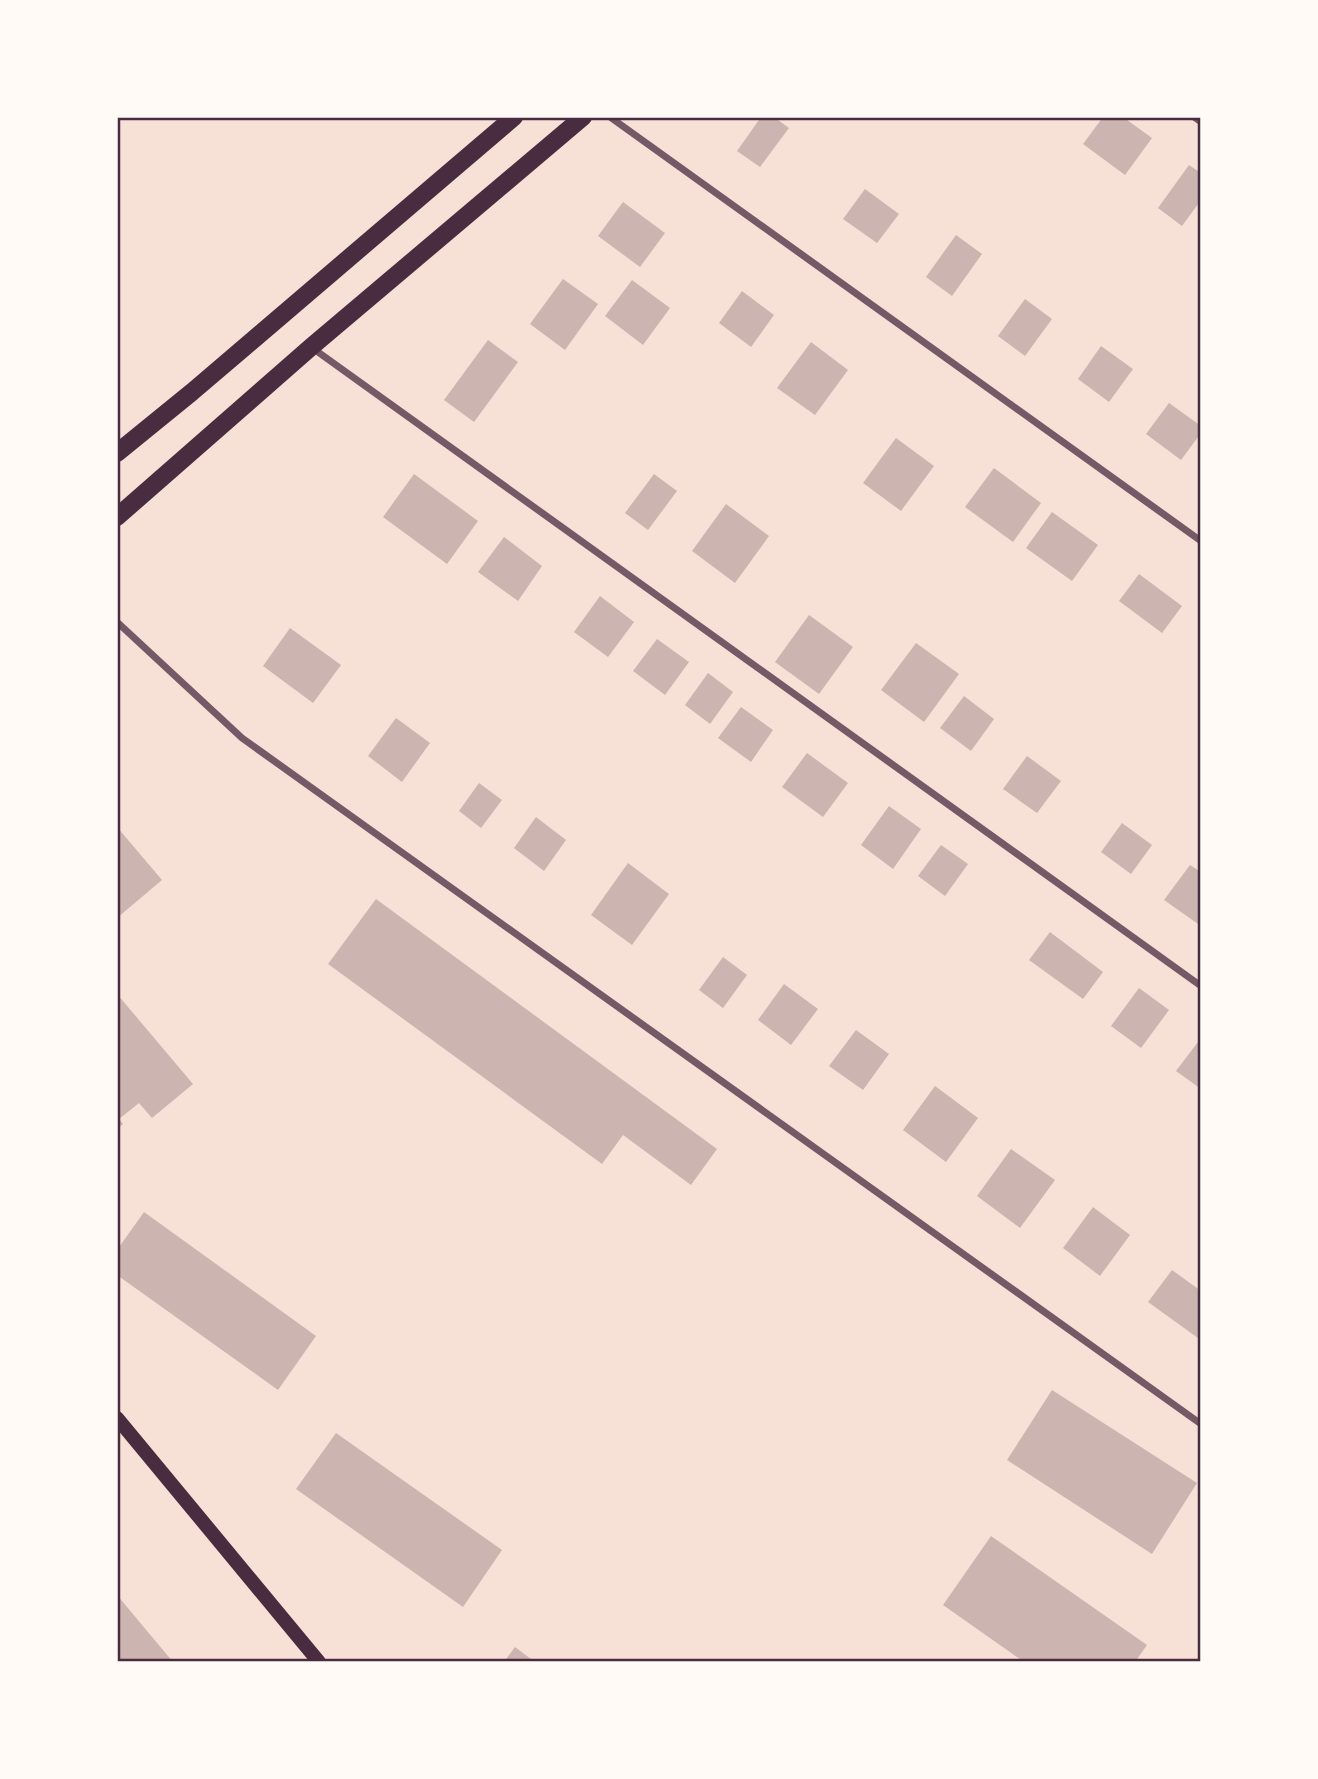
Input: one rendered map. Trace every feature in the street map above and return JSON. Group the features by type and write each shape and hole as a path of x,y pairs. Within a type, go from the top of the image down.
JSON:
{"main road":[{"path":"117,453 203,383 513,117"},
{"path":"117,517 311,347 583,117"},
{"path":"117,1419 319,1662"}],"street":[{"path":"610,117 1201,541"},
{"path":"1194,117 1201,122"},
{"path":"311,347 1201,986"},
{"path":"117,622 242,738 1201,1424"}],"building":[{"path":"761,117 774,117 789,128 760,167 737,151"},
{"path":"1103,117 1123,117 1152,138 1125,175 1083,144"},
{"path":"1189,165 1201,173 1201,200 1182,226 1158,208"},
{"path":"865,189 899,214 877,243 843,219"},
{"path":"623,202 665,233 640,267 598,236"},
{"path":"956,235 982,254 952,296 926,277"},
{"path":"563,279 598,304 565,350 530,324"},
{"path":"632,280 670,308 643,345 605,316"},
{"path":"742,291 774,315 751,347 719,323"},
{"path":"1025,299 1052,319 1025,356 998,336"},
{"path":"488,340 518,362 474,422 444,400"},
{"path":"811,342 848,370 815,415 777,388"},
{"path":"1101,346 1133,369 1109,402 1078,379"},
{"path":"1169,403 1201,426 1201,433 1181,460 1146,434"},
{"path":"896,438 934,466 901,511 863,483"},
{"path":"994,468 1041,503 1013,542 965,507"},
{"path":"414,474 478,521 447,564 383,517"},
{"path":"654,474 677,491 648,530 625,513"},
{"path":"726,504 769,536 735,583 692,551"},
{"path":"1052,512 1098,545 1072,581 1026,548"},
{"path":"504,537 542,566 518,601 478,572"},
{"path":"1139,574 1182,606 1162,633 1119,601"},
{"path":"600,596 634,622 608,657 574,632"},
{"path":"809,615 853,647 819,694 775,662"},
{"path":"290,628 341,665 313,703 263,666"},
{"path":"657,639 689,662 665,695 633,671"},
{"path":"916,643 959,674 924,722 881,690"},
{"path":"708,673 733,692 710,724 685,705"},
{"path":"964,696 994,719 971,751 940,728"},
{"path":"741,707 773,730 751,762 718,738"},
{"path":"396,718 430,743 402,782 368,756"},
{"path":"807,753 848,783 823,817 782,787"},
{"path":"1027,756 1061,781 1037,813 1003,789"},
{"path":"479,783 502,800 481,828 459,811"},
{"path":"889,806 921,829 893,869 861,845"},
{"path":"536,817 566,840 544,871 514,848"},
{"path":"1122,823 1152,845 1131,874 1101,852"},
{"path":"117,827 162,880 117,918"},
{"path":"941,845 968,864 945,896 918,876"},
{"path":"628,863 669,894 632,945 591,915"},
{"path":"1190,865 1201,872 1201,926 1164,900"},
{"path":"376,899 717,1149 691,1185 623,1135 602,1164 328,964"},
{"path":"1050,932 1103,972 1083,999 1029,960"},
{"path":"723,957 747,975 723,1008 699,990"},
{"path":"784,984 818,1009 791,1045 758,1020"},
{"path":"1139,988 1169,1010 1141,1048 1111,1026"},
{"path":"117,994 193,1084 152,1118 139,1103 119,1119 123,1124 117,1129"},
{"path":"856,1030 889,1054 863,1090 829,1066"},
{"path":"1201,1038 1201,1089 1176,1071"},
{"path":"935,1086 978,1118 946,1162 903,1130"},
{"path":"1011,1149 1055,1180 1020,1228 977,1196"},
{"path":"1093,1207 1130,1235 1100,1276 1063,1248"},
{"path":"144,1212 316,1336 278,1390 117,1275 117,1250"},
{"path":"1172,1270 1201,1291 1201,1335 1198,1338 1148,1302"},
{"path":"1052,1390 1197,1483 1152,1554 1007,1460"},
{"path":"336,1433 502,1550 463,1607 296,1489"},
{"path":"991,1536 1147,1645 1135,1662 1024,1662 943,1605"},
{"path":"117,1595 173,1662 117,1662"},
{"path":"515,1647 535,1662 504,1662"}]}
